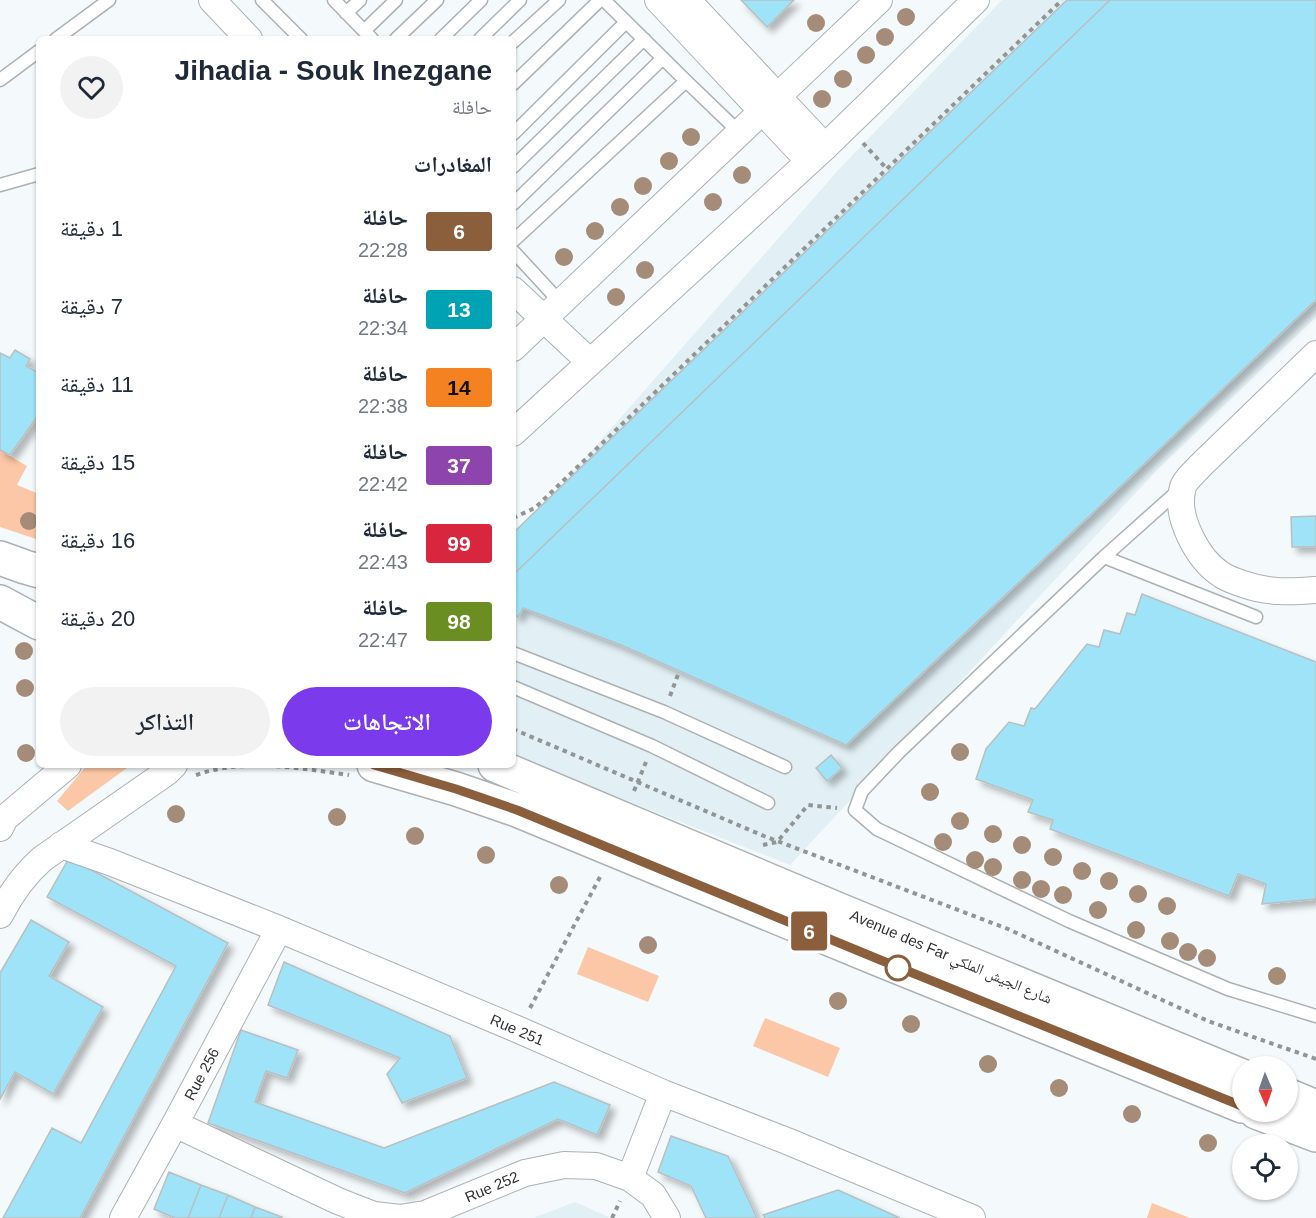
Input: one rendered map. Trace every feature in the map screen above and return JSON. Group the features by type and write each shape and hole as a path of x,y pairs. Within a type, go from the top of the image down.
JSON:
{"main road":[{"path":"0,558 36,570"},
{"path":"0,602 36,621"},
{"name":"Avenue des Far شارع الجيش الملكي","path":"502,768 1232,1072"},
{"name":"Avenue des Far شارع الجيش الملكي","path":"365,771 456,789 517,810 889,964 1232,1102"},
{"path":"1298,1100 1316,1107"},
{"path":"1282,1122 1316,1135"}],"street":[{"path":"212,0 246,36"},
{"path":"658,0 769,104 817,154"},
{"path":"687,0 769,104"},
{"path":"516,345 879,0"},
{"path":"516,430 817,154 976,0"},
{"path":"516,292 552,310 590,362"},
{"path":"1316,354 1200,466 1183,486 1181,509 1196,546 1207,562 1222,575 1264,590 1286,592 1316,590"},
{"path":"2,820 64,768"},
{"path":"0,915 9,897 42,859 171,769"},
{"name":"Rue 251","path":"61,845 279,929 663,1093 972,1218"},
{"name":"Rue 256","path":"123,1218 279,929"},
{"path":"630,1178 663,1093"},
{"name":"Rue 252","path":"175,1124 338,1201 374,1215 400,1218 426,1214 525,1173 564,1165 596,1167 630,1178 653,1195 667,1218"}],"lane":[{"path":"60,36 109,0"},
{"path":"262,0 299,36"},
{"path":"334,0 368,35 396,0"},
{"path":"346,13 360,0"},
{"path":"399,36 437,0"},
{"path":"444,36 481,0"},
{"path":"483,36 520,0"},
{"path":"516,39 560,0"},
{"path":"516,81 602,0 739,132"},
{"path":"516,131 626,22"},
{"path":"516,164 644,39"},
{"path":"0,80 36,53"},
{"path":"516,201 663,58"},
{"path":"516,238 686,81"},
{"path":"0,185 36,175"},
{"path":"516,256 552,310"},
{"path":"1183,486 1104,557 899,752 862,791 855,810 877,829 1069,921 1228,989 1316,1016"},
{"path":"1104,557 1256,617"},
{"path":"516,654 664,712 785,767"},
{"path":"516,688 652,746 768,803"}],"path":[{"path":"516,517 535,508 1062,0"},
{"path":"846,126 887,169"},
{"path":"516,730 777,842 1008,929 1208,1021 1316,1059"},
{"path":"171,769 180,783 195,775 221,768"},
{"path":"292,768 321,771 365,771"},
{"path":"763,845 777,842 808,805 855,810"},
{"path":"519,1030 600,877"}],"shaded area":[{"path":"1002,0 1316,0 1316,317 1156,471 790,865 516,757 516,537 841,167"},
{"path":"0,450 27,466 17,485 36,493 36,539 0,527"},
{"path":"84,768 127,768 68,811 57,801"},
{"path":"588,947 659,976 648,1002 577,974"},
{"path":"765,1018 840,1048 828,1077 753,1046"},
{"path":"575,1202 611,1218 533,1218"},
{"path":"1152,1203 1190,1218 1147,1218"}],"building":[{"path":"741,0 794,0 767,27"},
{"path":"1067,0 1110,0 516,572 516,530"},
{"path":"1110,0 1316,0 1316,300 846,745 621,645 523,608 518,617 516,616 516,572"},
{"path":"15,350 30,359 26,366 36,371 36,418 10,455 0,450 0,353 10,358"},
{"path":"1316,516 1316,547 1292,547 1291,517"},
{"path":"1142,594 1316,662 1316,899 1262,904 1266,884 1238,874 1229,896 1050,829 1053,820 1028,812 1033,800 976,779 986,749 1009,722 1024,726 1031,708 1035,709 1087,644 1099,647 1104,630 1120,634 1127,613 1135,615"},
{"path":"831,755 842,768 827,781 816,768"},
{"path":"69,858 228,943 80,1218 3,1218 52,1128 81,1143 176,966 47,897"},
{"path":"31,920 69,942 49,976 103,1007 53,1094 15,1072 0,1099 0,973"},
{"path":"284,962 450,1036 467,1078 402,1103 387,1074 400,1058 268,1005"},
{"path":"241,1030 298,1050 287,1078 266,1071 255,1102 384,1148 554,1082 610,1105 597,1135 558,1119 405,1193 208,1123"},
{"path":"671,1136 728,1156 757,1218 706,1218 691,1186 658,1172"},
{"path":"169,1172 201,1185 188,1218 175,1218 154,1209"},
{"path":"201,1185 228,1195 219,1218 188,1218"},
{"path":"838,1190 900,1218 765,1218 763,1215"},
{"path":"228,1195 255,1207 251,1218 219,1218"},
{"path":"255,1207 282,1217 251,1218"}],"bus line":[{"name":"6","path":"385,768 517,810 1232,1102"}]}
